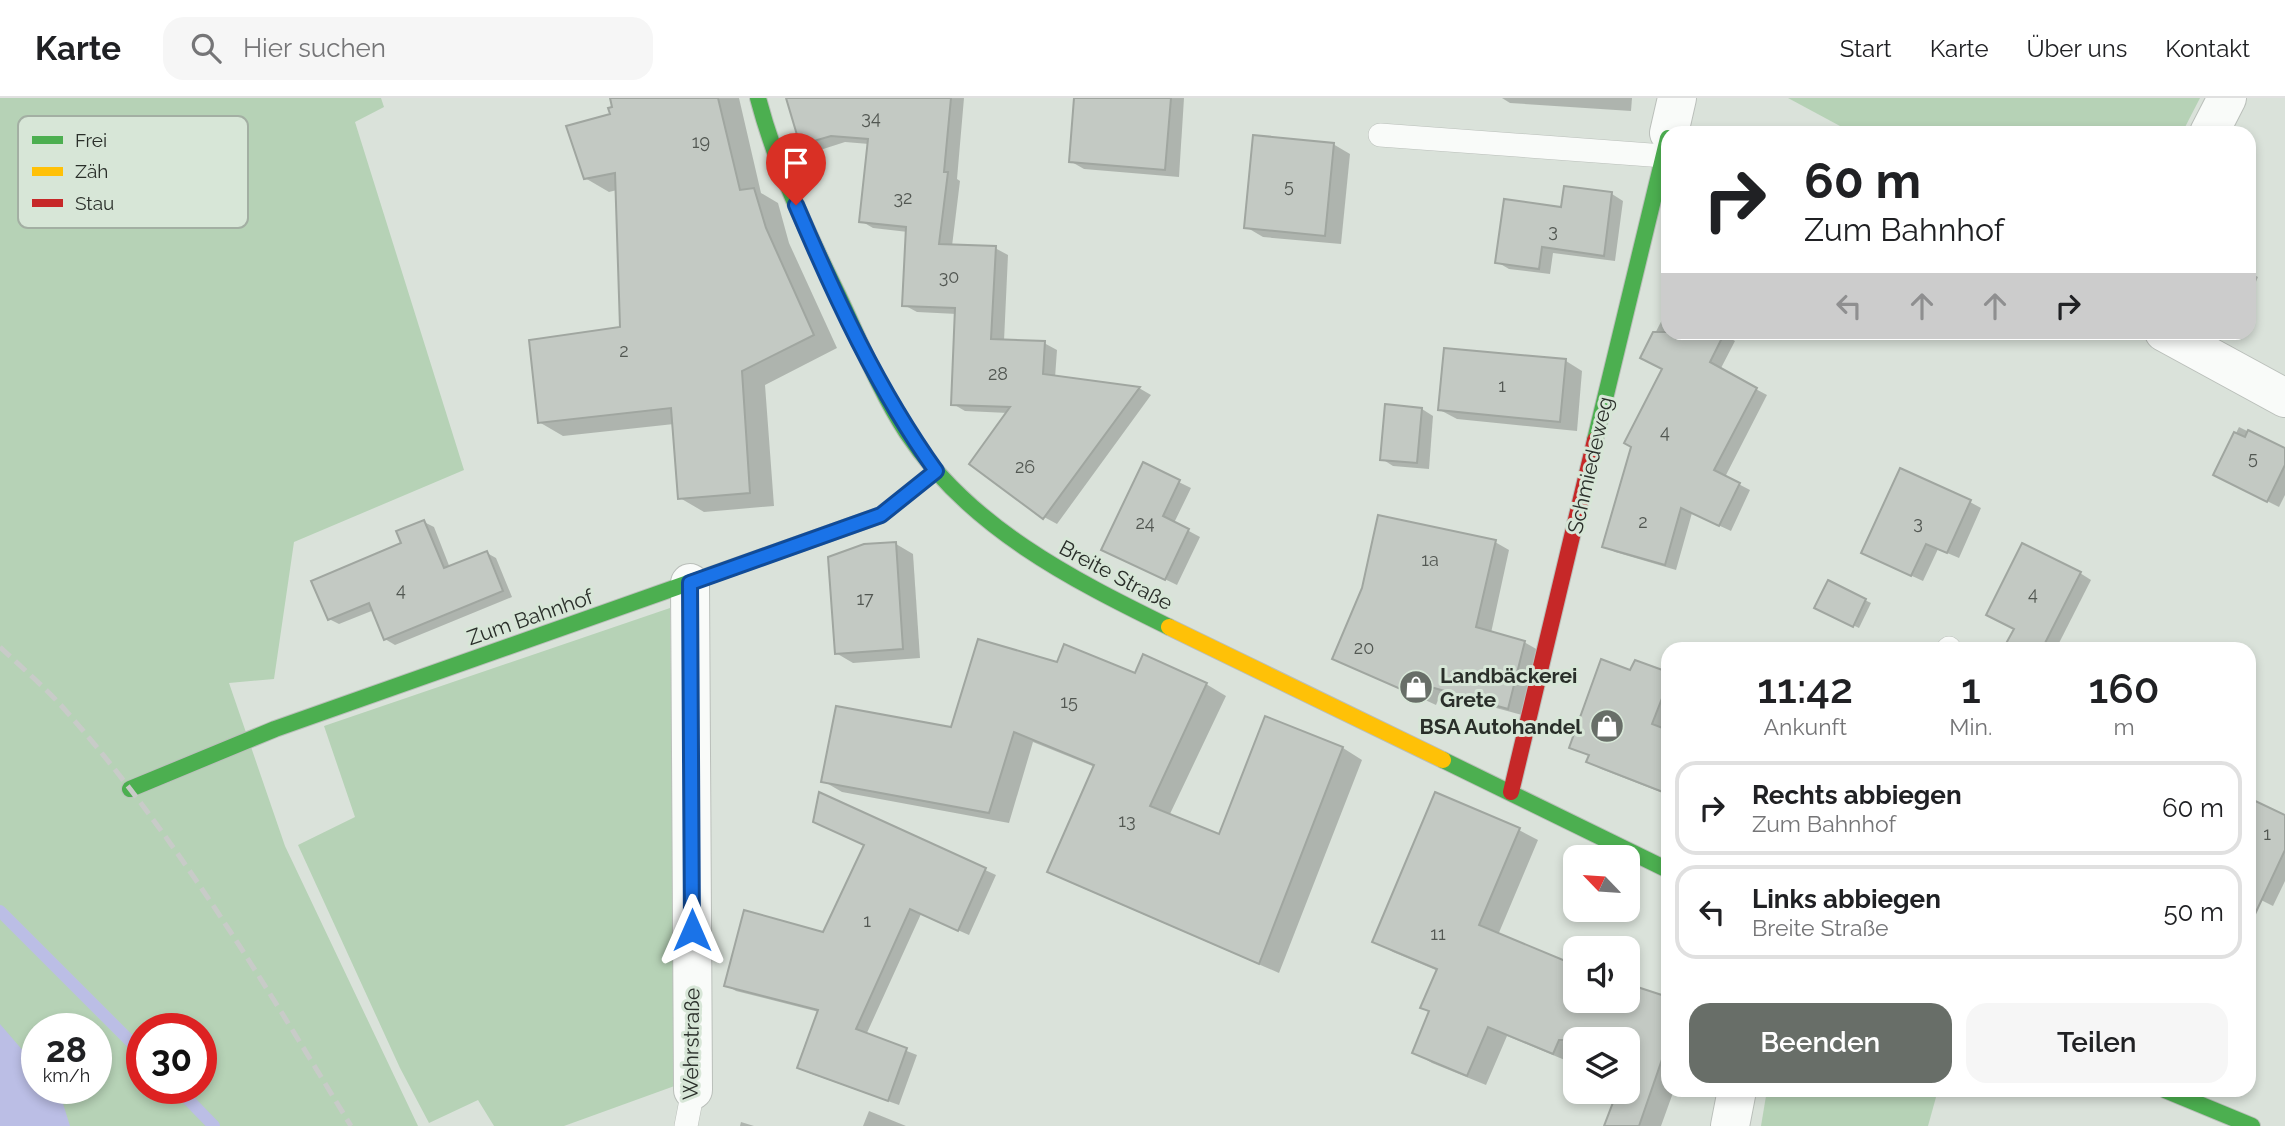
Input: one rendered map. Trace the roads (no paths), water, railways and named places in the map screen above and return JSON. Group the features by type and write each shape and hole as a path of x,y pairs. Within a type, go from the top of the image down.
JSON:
{"street":[{"name":"Breite Straße","path":"758,98 765,130 796,205 858,338 905,428 936,471 980,514 1028,552 1094,590 1661,867"},
{"name":"Schmiedeweg","path":"1671,126 1677,98"},
{"path":"2213,126 2227,98"},
{"name":"Schmiedeweg","path":"1511,792 1661,167"},
{"path":"2179,340 2285,398"},
{"name":"Zum Bahnhof","path":"130,789 272,729 881,515 936,471"},
{"name":"Wehrstraße","path":"690,583 690,1108"},
{"path":"1730,1126 1736,1097"},
{"path":"2182,1097 2252,1126"}],"lane":[{"path":"1380,135 1661,142"}],"water":[{"path":"0,1024 21,1048 21,1104 63,1104 70,1126 0,1126"}],"waterway":[{"path":"0,911 126,1037"},
{"path":"193,1104 214,1126"}],"railway":[{"path":"0,647 58,702 140,802 250,961 351,1126"}],"place":[{"name":"Landbäckerei Grete","path":"1416,687"},
{"name":"BSA Autohandel","path":"1607,726"}]}
